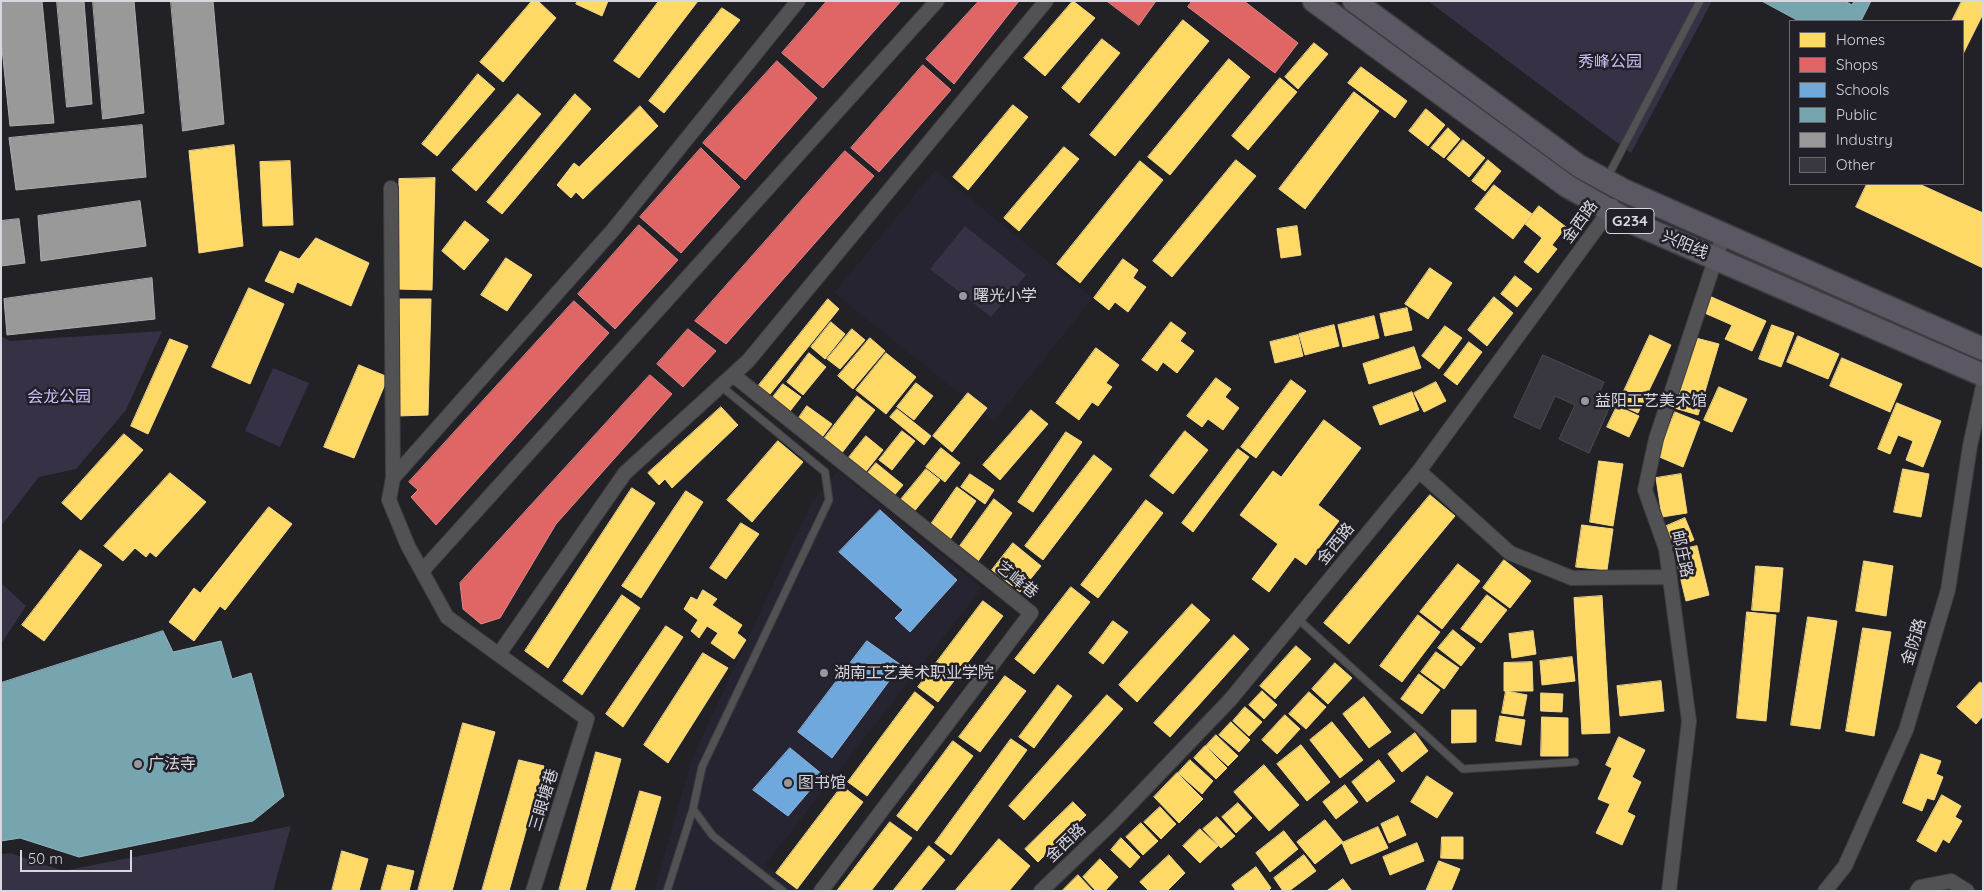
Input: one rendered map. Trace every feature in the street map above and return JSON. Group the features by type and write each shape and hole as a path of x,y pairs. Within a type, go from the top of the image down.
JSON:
{"highway":[{"name":"兴阳线","path":"1314,1 1567,186 1629,221 1983,374"},
{"name":"兴阳线","path":"1354,1 1579,166 1615,186 1723,236 1983,349"}],"street":[{"path":"393,478 613,230 798,1"},
{"path":"423,570 937,1"},
{"path":"391,188 393,478 389,500 408,546 447,616 499,654 625,473 748,361 1046,1"},
{"name":"金西路","path":"1041,891 1112,822 1230,700 1419,471 1610,210 1615,186"},
{"name":"邮庄路","path":"1669,891 1689,721 1666,549 1645,490 1656,440 1723,236"},
{"name":"艺峰巷","path":"733,375 1031,613 821,891"},
{"name":"金防路","path":"1825,891 1845,866 1906,730 1948,590 1970,446 1983,386"},
{"path":"1419,471 1510,553 1572,578 1670,577"},
{"name":"三眼塘巷","path":"499,654 587,719 533,891"},
{"path":"1917,891 1920,887 1951,881 1967,891"}],"lane":[{"path":"1615,186 1700,1"},
{"path":"667,891 693,808 702,767 829,500 825,472 721,386"},
{"path":"1297,618 1464,769 1575,762"},
{"path":"693,808 713,836 783,891"}],"shaded area":[{"name":"曙光小学","path":"935,170 1093,298 994,421 834,293"},
{"name":"湖南工艺美术职业学院","path":"838,471 982,588 765,865 797,891 654,891 692,758 812,501"}],"green space":[{"name":"秀峰公园","path":"1428,1 1712,1 1631,153"},
{"path":"965,226 1026,275 991,317 930,269"},
{"name":"会龙公园","path":"162,331 126,410 76,469 39,477 1,526 1,336 10,341"},
{"path":"273,368 309,383 280,447 245,431"},
{"path":"1,583 26,606 1,644"},
{"path":"291,826 273,891 1,891 1,854 10,853 63,871"}],"building: Homes":[{"path":"532,1 538,1 556,18 503,82 480,62"},
{"path":"578,1 608,1 602,16 576,4"},
{"path":"659,1 698,1 639,78 614,61"},
{"path":"1073,1 1095,18 1045,76 1024,58"},
{"path":"1962,1 1983,1 1983,14 1964,52 1964,20 1952,20"},
{"path":"722,8 740,20 664,113 649,101"},
{"path":"1183,20 1209,41 1115,156 1090,135"},
{"path":"1102,39 1120,53 1079,103 1062,88"},
{"path":"1314,43 1328,54 1298,89 1285,77"},
{"path":"1229,59 1250,77 1170,175 1148,157"},
{"path":"1361,67 1407,101 1395,118 1348,83"},
{"path":"478,74 495,89 437,156 422,144"},
{"path":"1280,78 1297,92 1248,150 1232,136"},
{"path":"1354,92 1379,111 1305,209 1279,189"},
{"path":"518,94 541,114 476,191 452,170"},
{"path":"575,94 591,109 502,214 487,202"},
{"path":"1013,105 1028,117 968,190 953,177"},
{"path":"640,106 658,126 583,199 576,192 571,198 557,185 574,163 579,167"},
{"path":"1426,109 1445,125 1428,146 1409,131"},
{"path":"1448,128 1460,139 1444,158 1431,148"},
{"path":"1463,140 1485,158 1469,177 1447,159"},
{"path":"234,145 243,246 199,253 189,151"},
{"path":"1064,147 1079,159 1019,231 1004,218"},
{"path":"1236,160 1256,176 1172,277 1153,261"},
{"path":"1488,160 1501,171 1485,191 1472,181"},
{"path":"290,161 293,225 263,226 260,162"},
{"path":"1140,161 1163,180 1080,283 1057,264"},
{"path":"435,178 432,290 397,289 399,179"},
{"path":"1494,185 1532,214 1513,239 1475,209"},
{"path":"1867,185 1921,185 1983,213 1983,268 1856,207"},
{"path":"1539,206 1566,227 1552,245 1557,249 1538,273 1524,262 1542,238 1525,224"},
{"path":"465,221 489,240 464,270 442,251"},
{"path":"1297,226 1301,255 1281,258 1277,229"},
{"path":"316,238 369,263 351,306 297,282 293,293 265,281 280,251 299,259"},
{"path":"506,258 532,275 507,311 481,295"},
{"path":"1123,259 1138,270 1133,278 1146,287 1128,312 1115,302 1109,310 1094,298"},
{"path":"1430,268 1452,283 1428,319 1405,304"},
{"path":"1515,276 1532,289 1517,307 1501,294"},
{"path":"249,288 284,304 250,384 212,367"},
{"path":"1707,295 1766,321 1752,351 1725,339 1732,325 1700,311"},
{"path":"1494,297 1513,313 1487,346 1468,330"},
{"path":"397,299 431,299 428,415 398,416"},
{"path":"828,299 839,309 766,399 755,390"},
{"path":"1407,308 1412,330 1385,336 1380,314"},
{"path":"1374,316 1379,338 1343,347 1338,325"},
{"path":"831,322 845,334 825,359 811,347"},
{"path":"1171,322 1186,333 1180,341 1194,351 1177,373 1163,362 1157,371 1142,360"},
{"path":"1334,325 1339,346 1305,355 1299,334"},
{"path":"1772,325 1794,333 1781,367 1759,359"},
{"path":"1445,326 1462,338 1439,369 1422,356"},
{"path":"852,329 865,340 840,369 827,359"},
{"path":"1298,335 1303,356 1275,363 1270,342"},
{"path":"1650,335 1671,345 1638,413 1618,404"},
{"path":"1798,336 1839,354 1828,379 1787,362"},
{"path":"1692,337 1719,344 1698,415 1671,407"},
{"path":"870,338 885,351 853,389 838,376"},
{"path":"170,339 188,346 148,434 131,426"},
{"path":"1469,342 1482,352 1457,385 1444,375"},
{"path":"1414,347 1421,368 1369,384 1363,364"},
{"path":"1096,348 1119,365 1106,383 1112,387 1098,406 1092,402 1079,420 1056,403"},
{"path":"809,353 826,367 803,395 787,382"},
{"path":"886,353 916,377 886,414 856,390"},
{"path":"1842,358 1902,384 1890,412 1830,386"},
{"path":"359,365 388,377 354,458 324,447"},
{"path":"1216,378 1231,389 1225,397 1239,408 1223,430 1208,419 1202,427 1187,416"},
{"path":"1291,380 1306,391 1256,458 1241,447"},
{"path":"1436,382 1446,401 1424,412 1414,393"},
{"path":"916,383 933,396 914,420 897,407"},
{"path":"783,384 801,397 787,415 770,401"},
{"path":"1719,387 1747,399 1732,432 1704,420"},
{"path":"1412,392 1419,410 1380,425 1373,407"},
{"path":"968,393 987,408 952,452 933,436"},
{"path":"857,396 875,410 841,454 823,440"},
{"path":"1897,403 1941,421 1923,467 1906,460 1913,441 1898,435 1890,454 1878,449"},
{"path":"807,406 832,424 820,440 796,422"},
{"path":"1617,406 1639,416 1629,437 1607,427"},
{"path":"721,407 738,425 672,488 665,479 659,485 648,473"},
{"path":"897,409 931,436 924,445 890,417"},
{"path":"1031,410 1048,424 1000,480 983,465"},
{"path":"1675,412 1700,422 1683,467 1657,456"},
{"path":"1324,420 1361,448 1318,505 1339,521 1306,565 1295,557 1269,592 1252,579 1278,544 1240,515 1273,471 1281,477"},
{"path":"902,431 915,441 892,470 879,460"},
{"path":"1185,431 1208,450 1173,494 1150,476"},
{"path":"1066,432 1082,442 1033,512 1018,502"},
{"path":"124,434 143,450 81,520 62,503"},
{"path":"866,436 883,450 863,475 846,461"},
{"path":"778,441 803,462 752,522 727,500"},
{"path":"941,448 960,463 945,482 926,467"},
{"path":"1238,449 1249,457 1193,532 1182,523"},
{"path":"1094,455 1112,469 1043,560 1025,546"},
{"path":"1599,461 1623,464 1613,526 1590,522"},
{"path":"876,463 903,485 892,498 865,476"},
{"path":"926,469 940,480 912,514 898,503"},
{"path":"1903,469 1929,474 1921,517 1894,512"},
{"path":"170,473 206,502 156,557 150,552 146,557 135,548 123,561 104,546"},
{"path":"970,474 994,490 985,504 961,487"},
{"path":"1681,474 1687,513 1662,517 1656,478"},
{"path":"957,487 976,501 949,541 929,527"},
{"path":"632,488 655,503 548,668 525,651"},
{"path":"686,491 703,502 641,598 622,586"},
{"path":"1430,495 1455,516 1349,644 1324,623"},
{"path":"994,499 1012,513 976,564 957,550"},
{"path":"1146,500 1163,513 1098,598 1081,585"},
{"path":"269,507 292,524 225,610 220,606 194,641 169,622 194,588 200,593"},
{"path":"1685,518 1694,540 1674,549 1664,527"},
{"path":"741,523 759,534 726,579 710,568"},
{"path":"1582,525 1613,529 1607,570 1576,567"},
{"path":"1013,543 1041,566 1020,592 992,570"},
{"path":"1697,546 1709,595 1686,601 1674,551"},
{"path":"80,550 102,565 44,641 22,625"},
{"path":"1504,560 1531,581 1510,608 1483,588"},
{"path":"1864,561 1893,566 1886,616 1856,611"},
{"path":"1458,564 1480,581 1442,629 1420,612"},
{"path":"1756,566 1783,568 1779,612 1752,610"},
{"path":"1071,587 1090,602 1034,674 1015,659"},
{"path":"703,590 717,599 712,605 742,625 737,633 746,640 734,659 711,643 718,633 707,626 699,638 691,631 698,620 684,609 691,597 697,600"},
{"path":"622,595 640,608 582,695 563,681"},
{"path":"1487,595 1507,610 1481,643 1461,629"},
{"path":"1602,596 1610,733 1582,734 1574,598"},
{"path":"983,601 1003,616 938,702 918,687"},
{"path":"1192,604 1210,620 1137,702 1119,685"},
{"path":"1747,612 1776,615 1766,721 1737,718"},
{"path":"1418,615 1440,632 1402,682 1380,666"},
{"path":"1808,617 1837,621 1820,729 1791,725"},
{"path":"1113,621 1128,632 1103,664 1089,653"},
{"path":"666,626 683,637 623,727 606,714"},
{"path":"1863,628 1891,632 1874,736 1846,731"},
{"path":"1453,630 1475,648 1461,666 1438,648"},
{"path":"1533,631 1536,654 1512,658 1509,634"},
{"path":"1234,635 1249,649 1170,737 1154,723"},
{"path":"1296,646 1311,659 1275,699 1260,686"},
{"path":"1436,652 1459,668 1444,689 1421,672"},
{"path":"703,653 728,668 668,763 644,745"},
{"path":"1572,657 1575,681 1542,685 1540,661"},
{"path":"1532,662 1533,691 1504,691 1504,663"},
{"path":"1335,663 1352,678 1328,704 1312,689"},
{"path":"1419,674 1440,690 1422,714 1401,699"},
{"path":"1005,676 1026,691 980,752 959,737"},
{"path":"1661,681 1664,711 1620,716 1617,686"},
{"path":"1980,682 1983,684 1983,716 1976,724 1957,707"},
{"path":"1058,685 1072,696 1034,748 1019,737"},
{"path":"1262,691 1277,705 1264,719 1249,705"},
{"path":"1506,691 1527,695 1523,716 1502,713"},
{"path":"915,692 934,707 867,796 848,782"},
{"path":"1309,692 1326,707 1306,729 1289,714"},
{"path":"1541,693 1563,694 1562,712 1541,711"},
{"path":"1107,695 1123,709 1024,820 1009,806"},
{"path":"1364,697 1391,732 1369,748 1343,714"},
{"path":"1245,707 1262,722 1249,736 1233,721"},
{"path":"1452,710 1476,710 1476,742 1452,743"},
{"path":"1285,715 1300,729 1277,754 1262,740"},
{"path":"1500,716 1525,720 1521,745 1496,741"},
{"path":"1542,717 1568,718 1568,756 1541,756"},
{"path":"1231,722 1250,740 1239,752 1219,735"},
{"path":"1332,722 1363,760 1340,778 1310,740"},
{"path":"463,723 495,732 452,891 418,891"},
{"path":"1415,733 1428,751 1402,772 1388,754"},
{"path":"1216,735 1238,756 1228,766 1206,746"},
{"path":"1619,737 1645,750 1632,777 1641,782 1627,812 1635,816 1622,845 1596,833 1610,804 1598,799 1612,768 1606,765"},
{"path":"1011,739 1027,750 951,855 935,843"},
{"path":"953,741 973,756 917,831 897,816"},
{"path":"1301,745 1330,782 1307,801 1277,764"},
{"path":"1205,746 1227,768 1216,779 1194,758"},
{"path":"596,752 621,759 585,891 559,891"},
{"path":"1921,754 1941,761 1936,774 1943,777 1934,800 1927,798 1922,811 1903,803"},
{"path":"519,760 544,766 509,891 482,891"},
{"path":"1190,760 1213,781 1202,794 1178,773"},
{"path":"1379,760 1395,781 1367,802 1352,782"},
{"path":"1264,765 1299,805 1269,831 1234,792"},
{"path":"1177,773 1203,799 1179,823 1154,797"},
{"path":"1427,776 1453,793 1437,818 1411,802"},
{"path":"1345,785 1358,802 1336,819 1323,802"},
{"path":"842,786 863,802 797,889 776,873"},
{"path":"640,791 661,797 634,891 611,891"},
{"path":"1942,795 1961,806 1955,817 1962,821 1949,843 1943,839 1936,852 1917,841"},
{"path":"1073,802 1086,815 1038,862 1025,849"},
{"path":"1238,803 1252,818 1236,833 1222,817"},
{"path":"1160,807 1176,824 1161,839 1144,822"},
{"path":"1398,816 1406,835 1389,843 1381,824"},
{"path":"1217,817 1235,836 1221,848 1203,829"},
{"path":"1325,820 1343,842 1315,864 1297,842"},
{"path":"890,822 912,838 871,891 837,891"},
{"path":"1141,823 1158,841 1143,855 1126,837"},
{"path":"1378,827 1388,848 1351,864 1342,843"},
{"path":"1200,829 1218,846 1200,863 1183,846"},
{"path":"1284,831 1298,849 1270,872 1256,853"},
{"path":"1442,837 1463,837 1463,859 1441,858"},
{"path":"1121,838 1140,857 1130,868 1111,850"},
{"path":"999,839 1030,866 1009,891 955,891"},
{"path":"1417,843 1424,861 1390,875 1383,857"},
{"path":"929,846 945,860 920,891 893,891"},
{"path":"342,851 368,859 359,891 332,891"},
{"path":"1169,855 1185,873 1167,891 1149,891 1140,882"},
{"path":"1304,855 1316,871 1289,891 1283,891 1274,878"},
{"path":"1100,859 1118,877 1105,891 1096,891 1083,877"},
{"path":"1439,861 1460,869 1451,891 1426,891"},
{"path":"388,865 414,871 409,891 381,891"},
{"path":"1256,867 1271,888 1268,891 1236,891 1232,885"},
{"path":"1078,875 1093,891 1062,891"},
{"path":"1343,879 1352,891 1327,891"}],"building: Shops":[{"path":"827,1 901,1 823,88 782,53"},
{"path":"979,1 1019,1 954,84 926,59"},
{"path":"1107,1 1156,1 1139,25"},
{"path":"1192,1 1244,1 1298,43 1275,73 1188,7"},
{"path":"777,61 817,98 745,180 703,143"},
{"path":"923,65 951,90 879,172 851,148"},
{"path":"701,148 740,187 681,253 640,217"},
{"path":"845,151 874,176 726,344 695,321"},
{"path":"639,225 678,260 615,329 578,294"},
{"path":"574,301 609,333 436,525 411,497 418,490 409,482"},
{"path":"688,329 716,351 683,387 657,364"},
{"path":"650,375 672,394 556,524 500,618 481,624 463,609 460,583"}],"building: Schools":[{"path":"880,510 957,580 910,632 895,618 903,610 839,552"},
{"path":"867,641 901,665 832,758 798,732"},
{"name":"图书馆","path":"790,748 823,775 788,816 753,790"}],"building: Public":[{"path":"1762,1 1845,1 1852,5 1854,1 1871,1 1862,20 1797,20"},
{"name":"广法寺","path":"163,631 173,652 221,641 232,679 251,673 284,796 253,821 79,857 20,838 1,841 1,683"}],"building: Industry":[{"path":"1,1 42,1 54,123 10,126 1,39"},
{"path":"57,1 84,1 92,104 67,107"},
{"path":"93,1 134,1 144,113 103,119"},
{"path":"171,1 213,1 224,124 183,131"},
{"path":"142,125 146,177 16,190 9,138"},
{"path":"140,201 146,246 41,261 38,216"},
{"path":"19,219 25,263 1,266 1,221"},
{"path":"152,278 155,319 7,335 4,299"}],"building: Other":[{"name":"益阳工艺美术馆","path":"1543,355 1604,382 1597,398 1611,404 1589,453 1559,439 1575,405 1555,396 1540,429 1514,417"}],"place":[{"name":"曙光小学","path":"963,296"},
{"name":"益阳工艺美术馆","path":"1585,401"},
{"name":"湖南工艺美术职业学院","path":"824,673"},
{"name":"广法寺","path":"138,764"},
{"name":"图书馆","path":"788,783"}]}
